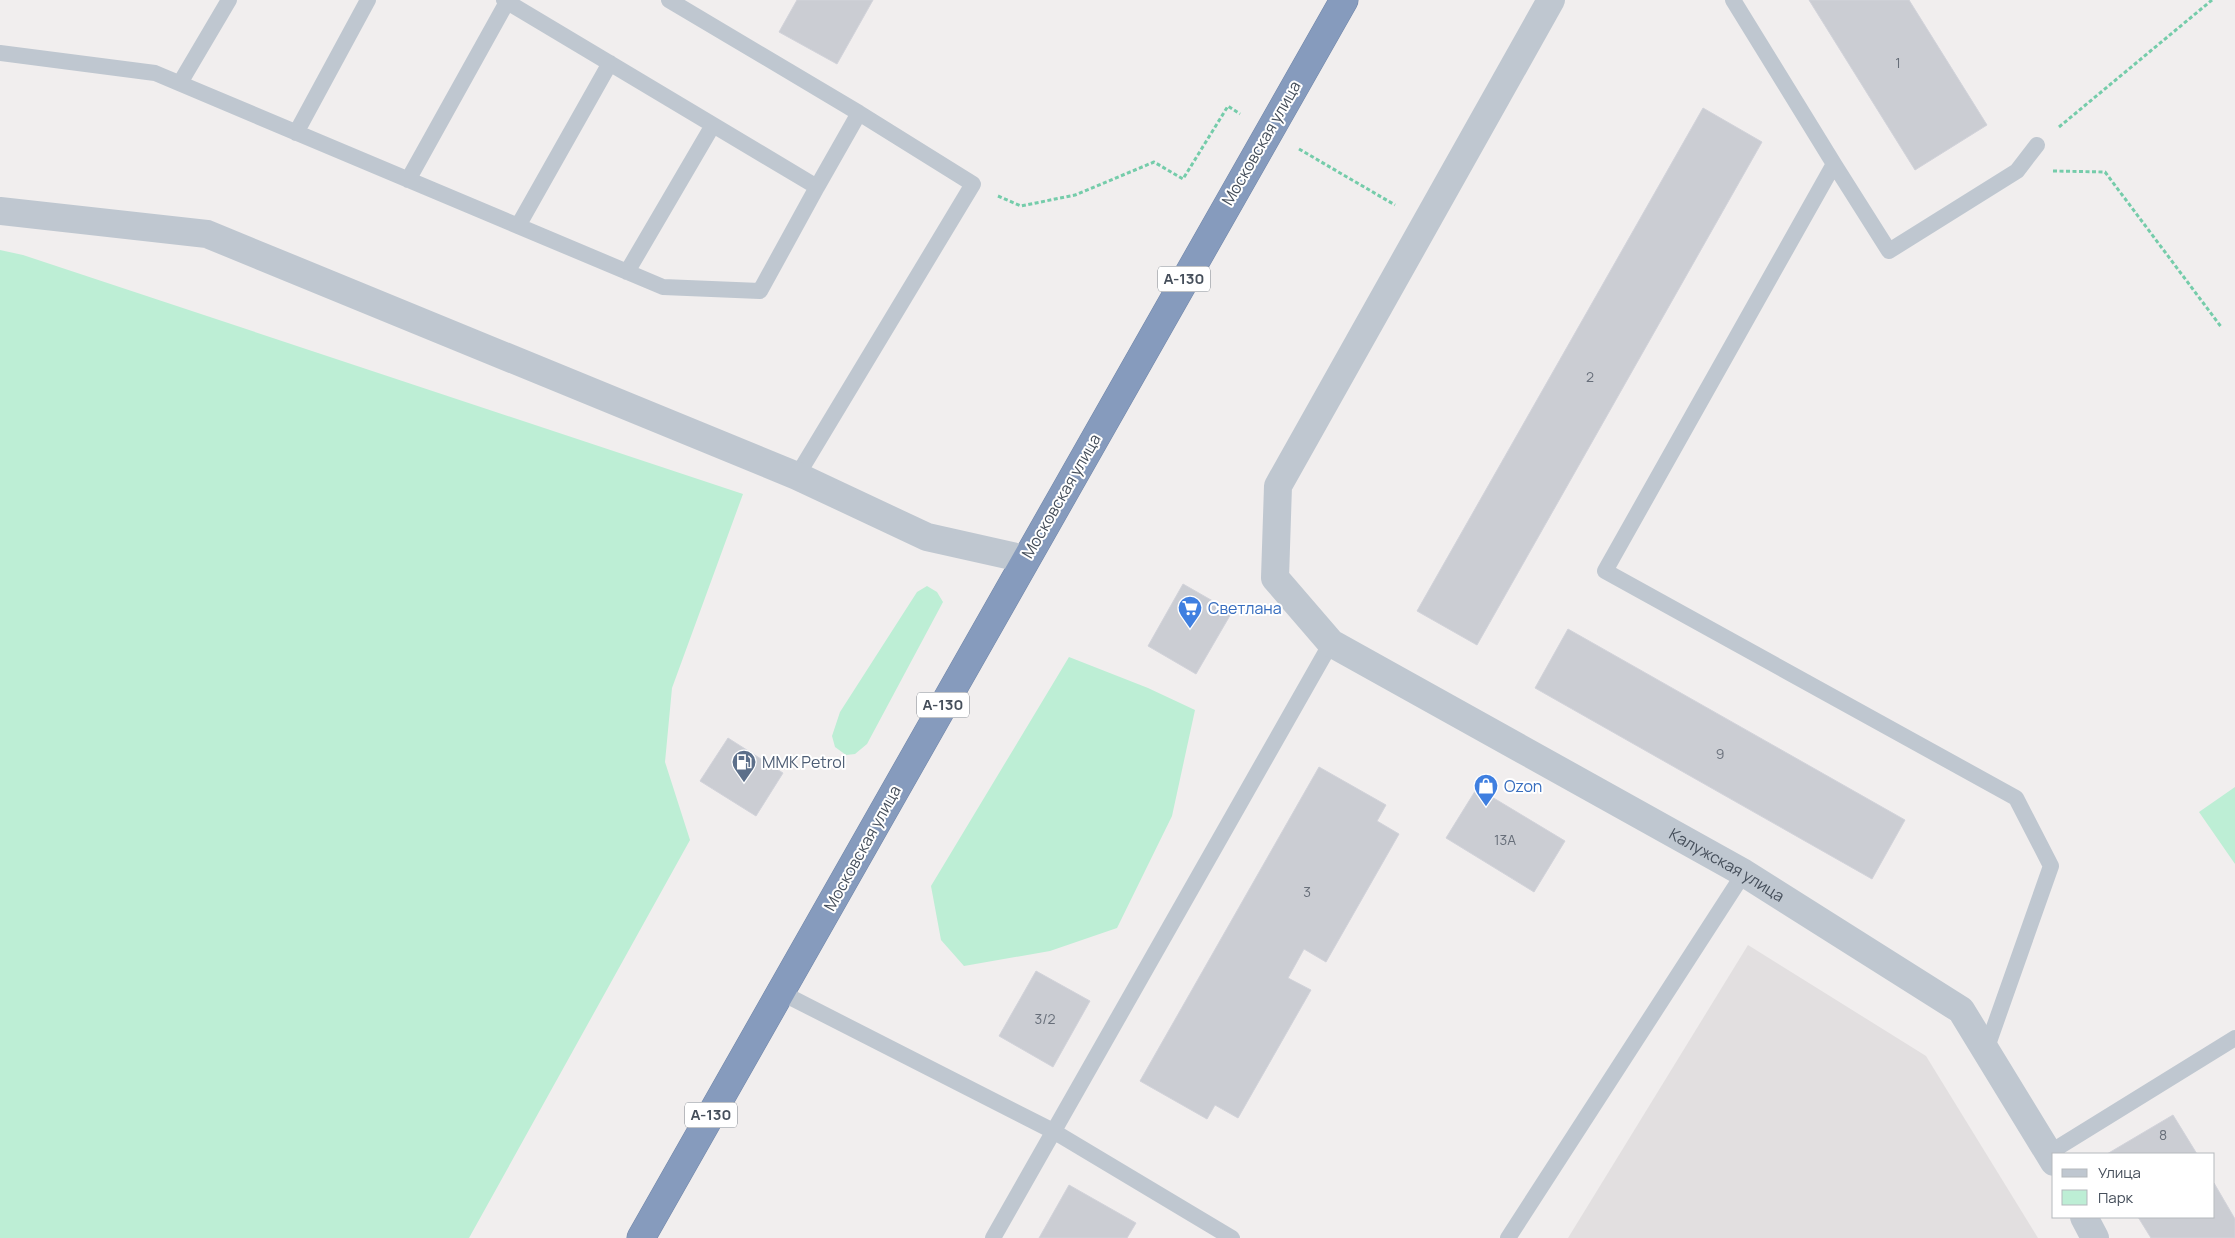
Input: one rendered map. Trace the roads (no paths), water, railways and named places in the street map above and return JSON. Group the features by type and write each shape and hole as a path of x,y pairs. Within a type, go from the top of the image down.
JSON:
{"highway":[{"name":"Московская улица","path":"780,992 1344,0"},
{"name":"А-130","path":"641,1238 780,992"}],"street":[{"path":"1331,643 1275,578 1278,486 1551,0"},
{"path":"0,211 207,234 797,476 927,537 1025,559"},
{"name":"Калужская улица","path":"1331,643 1744,873 1961,1010 1985,1053 2051,1157"},
{"path":"2085,1218 2095,1238"}],"lane":[{"path":"180,83 229,0"},
{"path":"296,133 368,0"},
{"path":"669,0 859,113 973,184 797,476"},
{"path":"1732,0 1889,251 2017,171 2037,145"},
{"path":"408,180 505,1 817,187"},
{"path":"0,53 155,73 663,288 760,291 859,113"},
{"path":"518,226 610,63"},
{"path":"627,272 713,125"},
{"path":"1834,164 1605,571 2016,798 2052,866 1985,1053"},
{"path":"993,1238 1052,1131 1331,643"},
{"path":"1508,1238 1744,873"},
{"path":"780,992 1052,1131 1232,1238"},
{"path":"2057,1153 2235,1038"}],"place":[{"name":"Светлана","path":"1190,629"},
{"name":"MMK Petrol","path":"744,783"},
{"name":"Ozon","path":"1486,807"}]}
